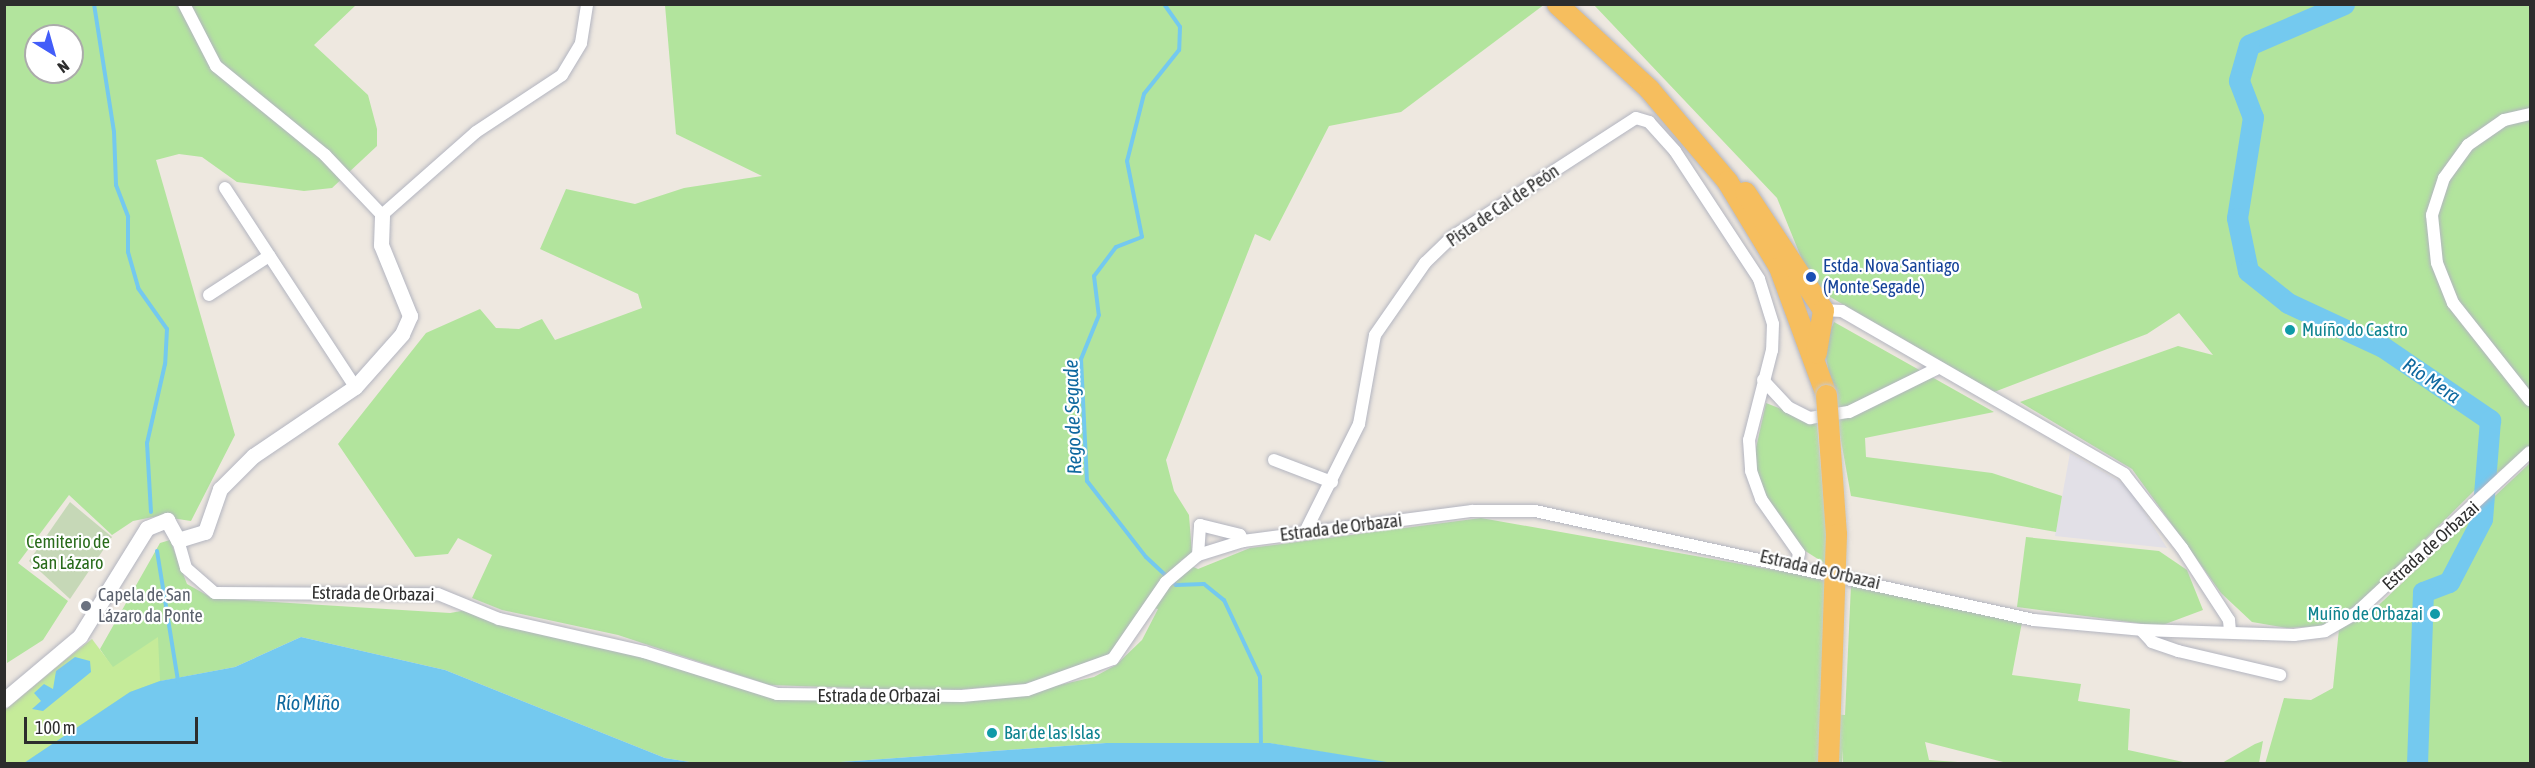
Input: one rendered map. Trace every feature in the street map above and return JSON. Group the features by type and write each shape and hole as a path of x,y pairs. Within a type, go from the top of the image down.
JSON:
{"highway":[{"path":"1557,4 1649,89 1694,139 1727,181 1779,267 1815,359 1826,395 1836,534 1828,764"},
{"path":"1727,181 1764,213 1823,310 1815,359"}],"street":[{"path":"4,700 80,636 147,528 167,520 178,540 205,532 220,489 253,456 355,387 410,316 381,245 382,215 326,155 216,66 184,4"},
{"path":"382,215 476,132 562,75 581,43 587,4"},
{"path":"2530,114 2504,120 2468,145 2444,178 2432,215 2437,263 2453,303 2530,400"},
{"name":"Pista de Cal de Peón","path":"1305,532 1359,424 1375,335 1425,263 1452,237 1621,124 1636,118 1649,122 1675,150"},
{"path":"1694,139 1675,150 1759,279 1773,324 1749,440 1751,471 1761,500 1798,553 1797,564"},
{"path":"225,188 355,387"},
{"path":"209,295 268,256"},
{"path":"1759,279 1779,267"},
{"path":"1823,310 1842,311 1936,369 2124,474 2182,548 2229,620 2230,632"},
{"path":"1763,380 1788,407 1810,418 1849,412 1936,369"},
{"name":"Estrada de Orbazai","path":"178,540 186,568 215,593 438,594 499,619 644,652 777,694 899,698 1027,690 1113,659 1128,644 1148,607 1183,564 1198,555 1243,541 1472,511 1535,511 1797,564 2034,620 2141,630 2325,631 2355,614 2469,513 2530,452"},
{"path":"1274,460 1332,482"},
{"path":"1198,555 1200,525 1240,535 1243,541"},
{"path":"2141,630 2152,642 2178,651 2280,675"}],"shaded area":[{"path":"2070,453 2128,486 2167,548 2055,536"}],"green space":[{"path":"1545,4 1401,112 1329,126 1270,241 1255,234 1166,460 1174,491 1189,515 1192,554 1180,561 1198,569 1250,548 1481,518 1792,573 1830,582 1824,714 1845,715 1851,585 2022,622 2012,675 2081,684 2078,701 2130,709 2128,750 2188,763 2007,763 1925,742 1929,760 1972,763 1843,763 1843,749 1842,764 1393,764 1269,743 1106,743 827,763 696,763 665,758 445,670 301,637 235,667 161,681 24,763 5,763 4,739 112,667 100,649 160,543 170,540 187,584 212,598 450,613 467,610 480,618 628,652 782,699 998,699 1094,677 1116,665 1142,640 1158,609 1143,605 1120,645 1102,662 1024,684 943,691 769,685 618,635 502,610 472,598 492,555 458,538 448,554 415,557 338,444 426,333 480,309 496,328 519,329 542,319 555,340 642,308 638,294 540,249 566,189 635,204 684,188 762,176 676,134 665,5"},
{"path":"4,5 356,5 314,45 368,95 377,129 377,146 332,188 304,191 237,182 202,157 179,154 156,160 235,435 191,521 158,516 133,521 112,535 69,495 18,563 68,601 43,640 7,663"},
{"path":"1594,5 2530,5 2530,449 2478,487 2363,601 2321,626 2287,628 2252,622 2221,593 2132,469 2020,402 2178,346 2213,355 2179,313 2147,334 1994,392 1825,294 1803,262 1777,198"},
{"path":"1834,322 1994,412 1865,438 1866,457 1992,473 2062,496 2056,532 1851,496 1824,346"},
{"path":"1766,403 1817,423 1829,566 1799,547 1762,493 1754,457"},
{"path":"2530,463 2530,763 2265,764 2284,698 2311,700 2333,688 2339,629 2367,616"},
{"name":"Cemiterio de San Lázaro","path":"70,502 112,537 70,599 29,561"},
{"path":"2026,537 2159,551 2187,570 2203,610 2160,626 2017,607"},
{"path":"158,637 160,681 130,692 24,763 5,763 4,711 64,661 92,639 113,667"},
{"path":"2263,741 2259,763 2222,763 2255,744"}],"water":[{"name":"Río Miño","path":"301,637 445,670 665,758 696,763 24,763 130,692 160,681 235,667"},
{"path":"75,657 90,661 91,672 43,711 32,709 41,701 34,693 44,684 53,689 56,671"},
{"path":"1106,743 1270,743 1393,763 827,763"}],"waterway":[{"path":"94,4 114,132 116,185 128,217 128,252 138,288 167,329 165,364 147,443 151,512"},
{"name":"Rego de Segade","path":"1164,4 1180,27 1179,50 1144,94 1127,161 1142,237 1116,247 1094,276 1099,315 1081,359 1087,481 1146,557 1176,585 1204,584 1224,600 1260,677 1261,749"},
{"name":"Río Mera","path":"2344,4 2249,45 2239,81 2253,117 2237,218 2248,271 2288,303 2383,347 2490,420 2482,519 2449,582 2423,592 2417,764"},
{"path":"157,551 178,681"}],"place":[{"name":"Estda. Nova Santiago (Monte Segade)","path":"1811,277"},
{"name":"Muíño do Castro","path":"2290,330"},
{"name":"Capela de San Lázaro da Ponte","path":"86,606"},
{"name":"Muíño de Orbazai","path":"2435,614"},
{"name":"Bar de las Islas","path":"992,733"}]}
